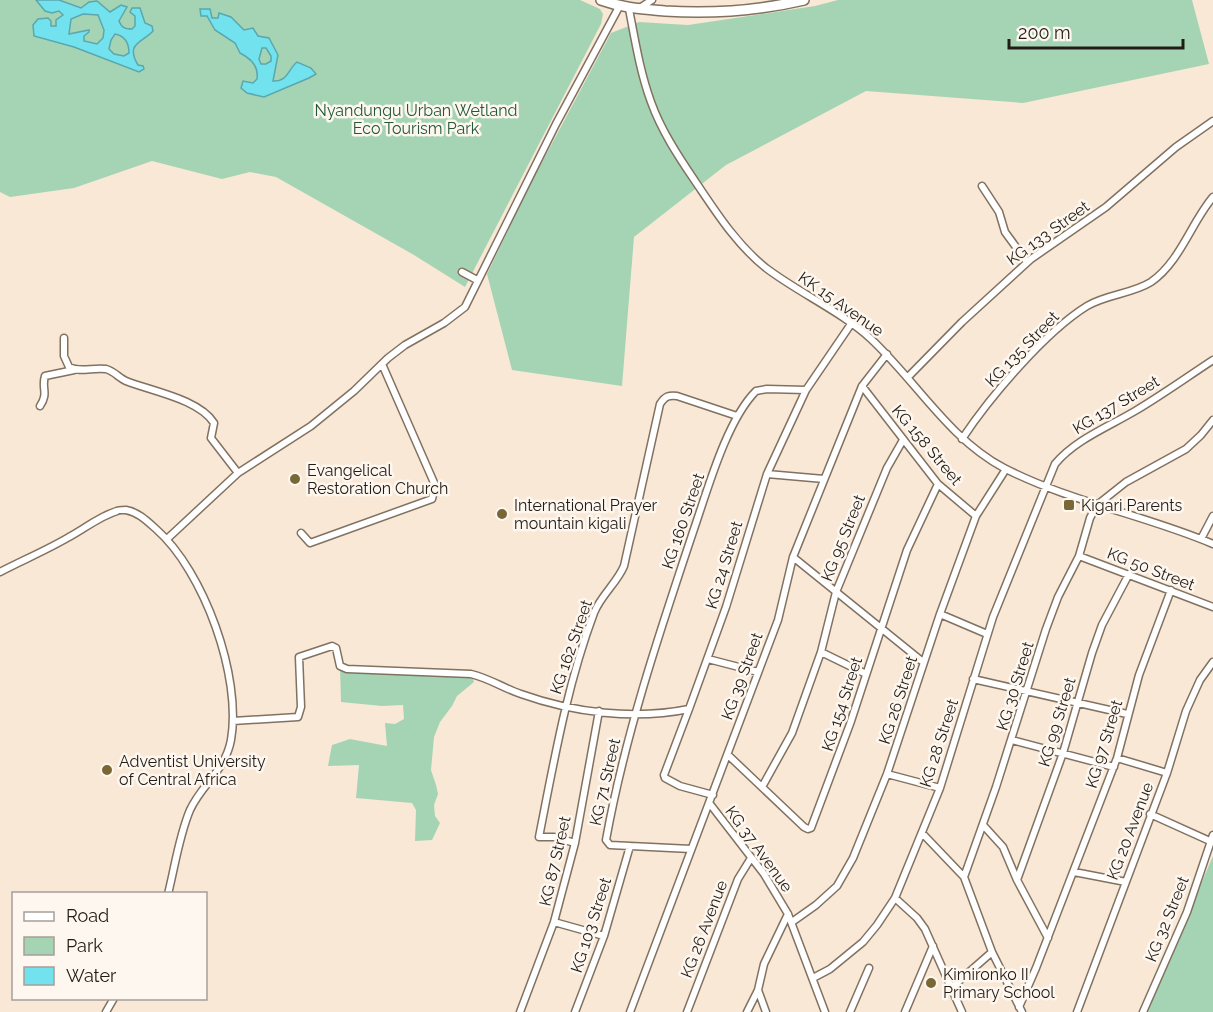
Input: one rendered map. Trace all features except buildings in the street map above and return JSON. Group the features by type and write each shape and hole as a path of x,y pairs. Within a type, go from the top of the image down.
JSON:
{"highway":[{"path":"601,0 619,7 633,9 722,13 753,10 804,0"}],"street":[{"path":"633,9 651,0"},
{"path":"167,539 238,473 311,426 405,345 456,315 469,301 477,280 556,124 619,7"},
{"name":"KK 15 Avenue","path":"633,9 645,86 652,105 682,161 712,206 734,237 766,268 869,337 908,377 962,439 983,456 1006,469 1097,505 1213,544"},
{"name":"KG 133 Street","path":"908,377 962,322 1027,262 1106,207 1176,147 1213,121"},
{"path":"982,186 999,212 1005,232 1027,262"},
{"name":"KG 135 Street","path":"962,439 982,411 1021,366 1068,319 1088,305 1150,282 1166,268 1213,197"},
{"path":"462,273 477,280"},
{"name":"KG 24 Street","path":"713,795 680,786 665,778 664,775 708,658 767,474 806,390 851,324"},
{"path":"58,374 66,364 64,338"},
{"name":"KG 39 Street","path":"630,1012 778,620 794,557 824,479 862,386 887,354"},
{"name":"KG 137 Street","path":"1046,485 1054,464 1063,454 1137,410 1213,360"},
{"path":"66,364 74,370"},
{"path":"301,533 310,543 432,499 435,485 382,364"},
{"path":"40,406 46,394 41,376 94,368 108,370 122,380 167,395 203,412 214,423 211,438 238,473"},
{"name":"KG 158 Street","path":"862,386 938,484 976,516"},
{"name":"KG 160 Street","path":"634,714 711,481 737,416 756,392 767,389 806,390"},
{"name":"KG 162 Street","path":"565,706 595,609 620,576 624,566 663,398 670,395 677,396 737,416"},
{"path":"1097,505 1126,482 1186,448 1202,435 1213,420"},
{"name":"KG 95 Street","path":"762,787 792,733 821,652 836,592 887,468 903,440"},
{"name":"KG 26 Street","path":"792,922 829,894 841,881 853,858 906,723 923,662 976,516 1006,469"},
{"path":"767,474 824,479"},
{"name":"KG 154 Street","path":"728,755 804,827 811,828 835,768 907,549 938,484"},
{"name":"KG 28 Street","path":"813,978 830,969 862,942 877,925 895,898 940,788 987,634 1046,485"},
{"name":"KG 30 Street","path":"964,877 1012,740 1058,597 1079,556 1090,518 1097,505"},
{"path":"0,572 117,510 125,510 141,515 167,539 196,582 220,635 227,669 233,721 227,756 190,810 169,892"},
{"path":"1201,539 1213,516"},
{"name":"KG 50 Street","path":"1079,556 1213,607"},
{"path":"794,557 923,662"},
{"name":"KG 99 Street","path":"1017,880 1063,753 1102,625 1129,574"},
{"name":"KG 97 Street","path":"1020,1010 1114,767 1127,714 1150,640 1171,590"},
{"path":"940,614 987,634"},
{"path":"233,721 298,717 301,707 299,657 332,646 336,648 340,666 347,669 471,674 489,678 522,694 565,706 599,711 657,714 689,709"},
{"path":"821,652 866,674"},
{"path":"708,658 758,672"},
{"name":"KG 20 Avenue","path":"1077,1012 1167,773 1186,711 1200,680 1213,662"},
{"path":"973,679 1127,714"},
{"path":"565,706 539,837 554,837 575,843"},
{"name":"KG 87 Street","path":"520,1012 554,922 575,843 599,711"},
{"name":"KG 71 Street","path":"634,714 606,840 610,845 692,849"},
{"path":"1012,740 1114,767"},
{"path":"1117,758 1167,773"},
{"path":"887,774 940,788"},
{"name":"KG 37 Avenue","path":"710,804 774,889 788,914 825,1012"},
{"path":"1150,814 1212,839"},
{"path":"983,825 1003,847 1017,880 1048,938"},
{"path":"922,832 964,877 992,952 1020,1010"},
{"name":"KG 32 Street","path":"1143,1012 1187,912 1212,839"},
{"name":"KG 103 Street","path":"575,1012 604,936 630,846"},
{"name":"KG 26 Avenue","path":"687,1012 738,879 751,858"},
{"path":"1074,872 1126,882"},
{"path":"895,898 926,929 962,1012"},
{"path":"747,1012 758,990 764,964 788,914"},
{"path":"554,922 604,936"},
{"path":"905,1012 933,946"},
{"path":"951,988 992,952"},
{"path":"850,1012 869,968"},
{"path":"758,990 766,1012"}],"green space":[{"name":"Nyandungu Urban Wetland Eco Tourism Park","path":"0,0 580,0 600,9 603,14 601,24 465,287 414,255 276,177 250,172 222,179 152,161 74,188 10,197 0,192"},
{"name":"Nyandungu Urban Wetland Eco Tourism Park","path":"838,0 1192,0 1209,64 1023,103 866,91 726,165 634,237 622,386 512,370 487,274 533,179 611,33 639,22 688,25 815,6"},
{"path":"340,666 471,674 474,682 457,696 440,722 434,737 431,770 438,794 434,805 435,816 440,823 432,840 415,841 416,810 412,803 356,798 359,765 328,766 332,745 350,739 387,746 385,723 395,724 404,719 403,705 382,706 341,702"},
{"path":"1213,856 1213,1012 1148,1012 1157,984"}],"water":[{"path":"36,0 59,0 81,8 89,2 97,1 110,12 121,5 127,7 119,21 124,28 132,29 135,26 135,16 130,12 132,8 140,8 145,23 152,26 153,31 136,44 133,52 138,65 143,66 144,69 139,72 74,47 34,36 33,25 38,19 48,18 51,26 56,26 56,20 63,15 59,11 52,13 45,11","holes":["83,14 98,15 104,30 103,38 97,44 84,41 84,36 89,30 69,34 71,19","115,34 124,38 127,43 129,53 124,56 114,54 109,49"]},
{"path":"200,9 210,9 212,18 218,18 219,13 231,17 244,30 253,28 258,36 269,38 278,55 273,81 285,77 297,62 311,68 316,74 264,97 247,93 241,88 243,81 253,83 257,79 255,66 240,53 235,43 215,30 207,16 201,16","holes":["262,48 266,48 271,61 261,64 259,59"]}],"place":[{"name":"Evangelical Restoration Church","path":"295,479"},
{"name":"Kigari Parents","path":"1069,505"},
{"name":"International Prayer mountain kigali","path":"502,514"},
{"name":"Adventist University of Central Africa","path":"107,770"},
{"name":"Kimironko II Primary School","path":"931,983"}]}
